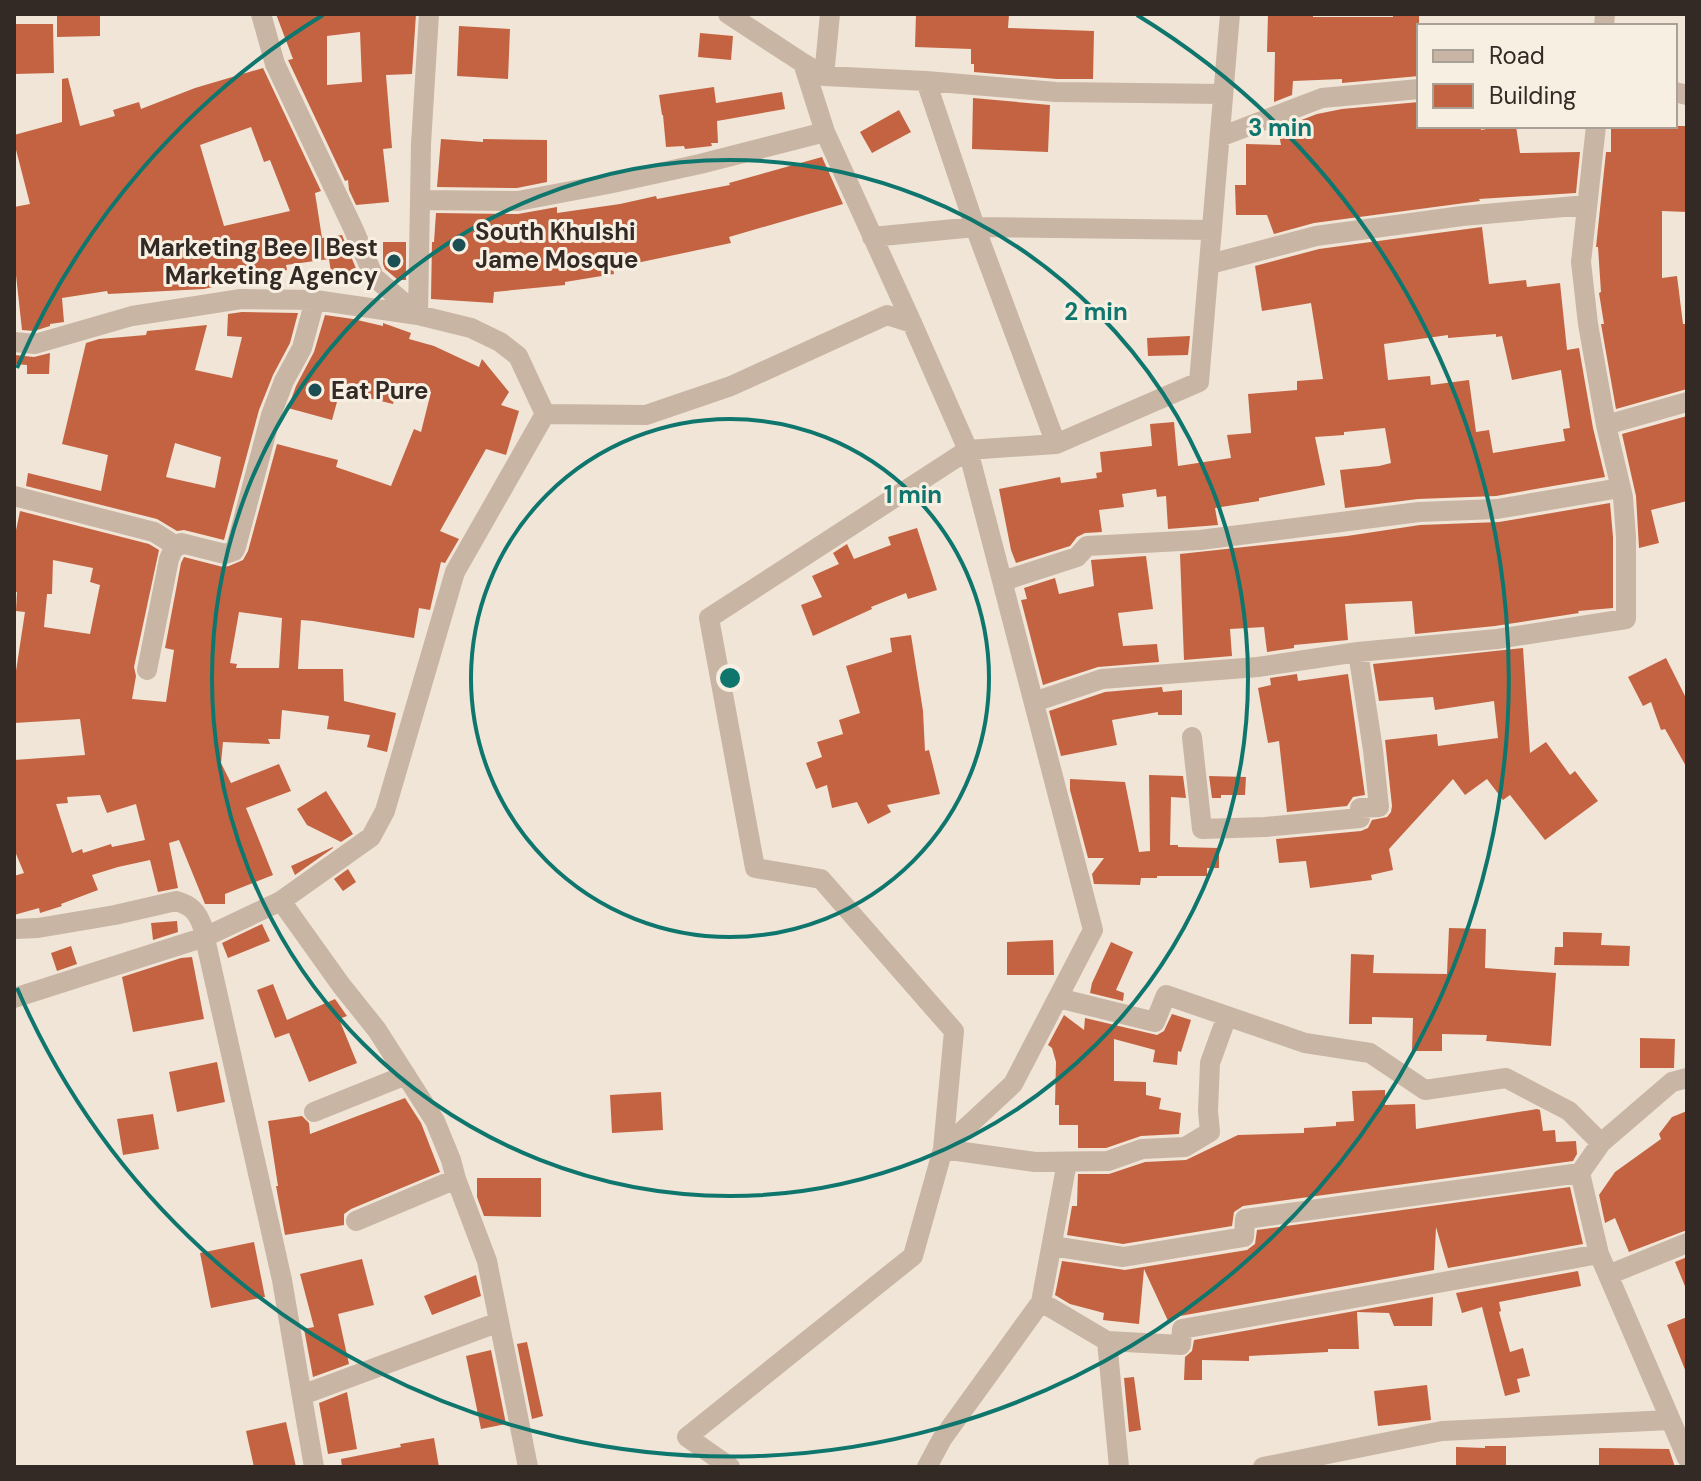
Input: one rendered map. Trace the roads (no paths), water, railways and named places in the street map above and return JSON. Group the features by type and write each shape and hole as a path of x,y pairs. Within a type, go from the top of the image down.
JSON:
{"street":[{"path":"261,14 275,64 374,277 418,315"},
{"path":"418,315 421,144 429,14"},
{"path":"728,14 824,76 1056,92 1223,94"},
{"path":"824,76 830,14"},
{"path":"730,1467 687,1437 913,1256 943,1149 954,1031 821,879 755,868 709,618 968,450 1056,444 1199,382 1230,14"},
{"path":"803,63 825,132 968,450 1093,930 1013,1084 943,1149"},
{"path":"926,81 975,227 1056,444"},
{"path":"1220,137 1322,98 1417,89"},
{"path":"1034,702 1102,679 1258,667 1358,652 1497,639 1626,619 1623,497 1606,425 1588,324 1581,262 1596,128"},
{"path":"420,200 518,201 700,164 825,132"},
{"path":"1210,264 1316,236 1462,216 1587,205"},
{"path":"872,237 975,227 1212,230"},
{"path":"14,342 35,344 132,316 241,299 315,300 418,315 471,328 500,342 518,356 545,414"},
{"path":"147,670 173,550 181,543 225,554 234,551 271,415 284,381 302,348 315,300"},
{"path":"545,414 646,415 731,386 887,315 912,323"},
{"path":"1606,425 1687,402"},
{"path":"14,998 205,937 281,901 371,837 385,811 455,572 545,414"},
{"path":"1003,581 1077,557 1087,546 1200,540 1419,512 1497,509 1620,488"},
{"path":"14,496 154,532 176,546"},
{"path":"1192,737 1202,829 1360,818 1360,808 1379,807 1358,652"},
{"path":"14,929 115,915 176,901 194,909 205,937 282,1280 314,1467"},
{"path":"281,901 377,1030 435,1121 487,1261 528,1467"},
{"path":"1058,998 1155,1022 1166,995 1305,1043 1370,1053 1425,1090 1506,1078 1569,1111 1601,1143"},
{"path":"943,1149 1035,1162 1067,1162 1108,1161 1142,1149 1185,1147 1210,1132 1210,1063 1227,1016"},
{"path":"314,1112 406,1075"},
{"path":"1052,1246 1123,1257 1244,1237 1245,1219 1580,1173 1601,1143 1672,1082 1687,1078"},
{"path":"927,1467 942,1439 1041,1302 1067,1162"},
{"path":"1580,1173 1599,1254 1687,1458"},
{"path":"356,1221 456,1179"},
{"path":"1608,1275 1687,1243"},
{"path":"1041,1302 1107,1341 1181,1345 1182,1329 1599,1254"},
{"path":"302,1395 499,1322"},
{"path":"1107,1341 1119,1467"},
{"path":"1263,1467 1442,1431 1670,1420"}],"place":[{"name":"South Khulshi Jame Mosque","path":"459,245"},
{"name":"Marketing Bee | Best Marketing Agency","path":"394,261"},
{"name":"Eat Pure","path":"315,390"}]}
